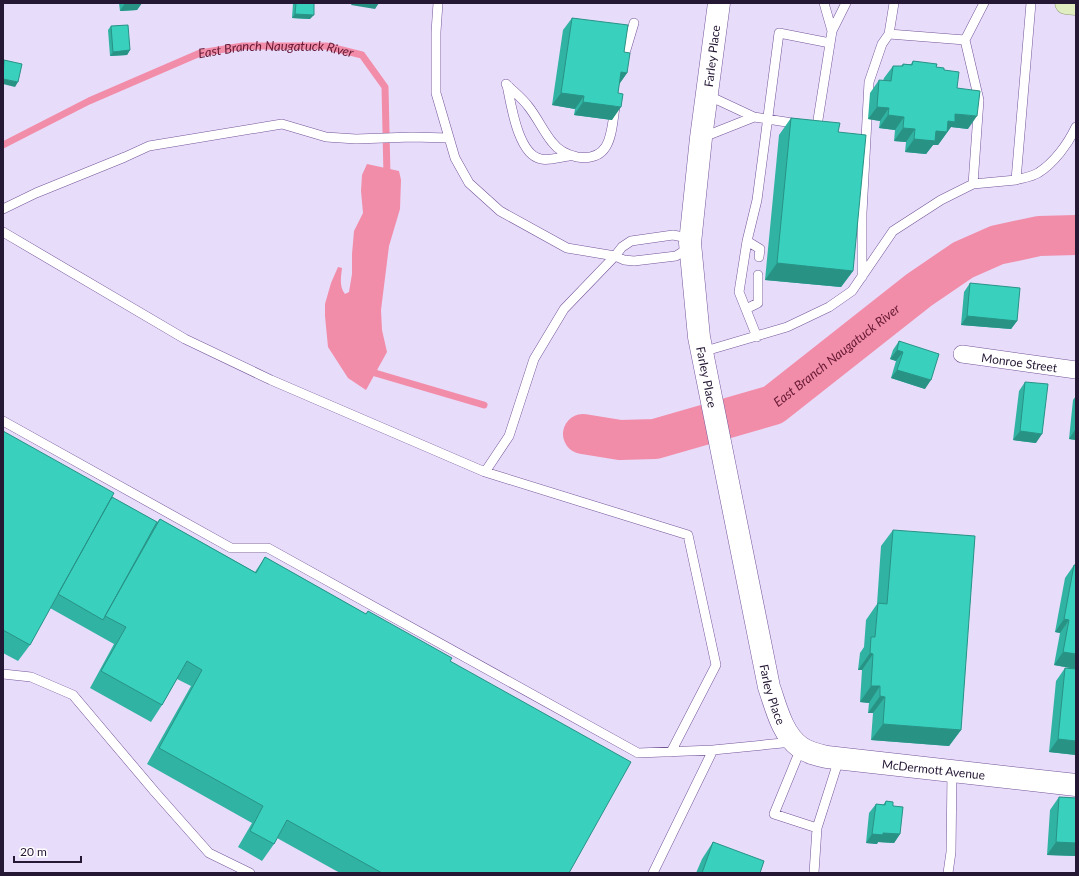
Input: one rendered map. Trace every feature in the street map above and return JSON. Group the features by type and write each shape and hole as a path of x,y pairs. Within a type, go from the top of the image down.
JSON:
{"main road":[{"name":"Farley Place","path":"719,3 701,138 690,243 699,337 769,687 779,716 786,730 798,745"},
{"path":"1066,3 1076,4"},
{"name":"McDermott Avenue","path":"798,745 813,753 839,759 1076,785"}],"street":[{"name":"Monroe Street","path":"962,354 1076,370"}],"lane":[{"path":"438,3 436,32 436,93 455,158 469,183 500,212 567,248 615,256 624,260 634,261 676,256 684,251 690,243 683,238 673,235 631,241 622,247 615,256 564,309 534,359 508,436 485,472"},
{"path":"824,3 832,31"},
{"path":"707,95 754,117 817,126 832,31 846,3"},
{"path":"862,277 862,213 870,82 882,44 889,34 894,3"},
{"path":"973,184 979,100 965,40 984,3"},
{"path":"1016,180 1031,3"},
{"path":"621,71 623,56 634,23"},
{"path":"757,336 739,292 747,241 757,200 779,33 830,43"},
{"path":"889,34 965,40"},
{"path":"569,156 552,143 528,106 506,84 516,124 524,146 532,156 540,159 569,156 585,158 596,156 604,150 610,139 616,101"},
{"path":"701,138 754,117"},
{"path":"3,209 36,193 149,146 282,124 326,137 356,139 412,137 449,138"},
{"path":"702,352 787,327 829,307 852,291 893,231 941,200 973,184 1016,180 1037,173 1051,163 1072,136 1076,127"},
{"path":"3,232 186,339 271,380 485,472 688,535 716,665 671,752"},
{"path":"747,241 760,249 759,258"},
{"path":"746,309 758,303 758,275"},
{"path":"3,421 231,548 268,548 638,753 798,745 774,814 817,828"},
{"path":"3,674 31,677 73,695 154,792 209,853 250,873"},
{"path":"653,873 714,750"},
{"path":"814,873 817,828 839,759"},
{"path":"948,873 951,852 952,771"}],"shaded area":[{"path":"367,164 399,171 401,180 400,209 389,246 381,310 382,330 387,352 366,390 348,378 328,347 325,304 331,283 338,267 342,268 341,282 343,291 345,294 349,292 352,274 354,231 363,213 361,191 362,175"}],"building":[{"path":"296,3 314,3 314,15 295,14"},
{"path":"572,18 628,25 624,52 630,53 627,73 621,72 618,93 623,94 621,107 583,102 584,96 561,93"},
{"path":"128,25 130,50 113,52 111,26"},
{"path":"4,60 22,64 18,82 3,79"},
{"path":"913,61 937,64 936,67 944,68 944,70 959,72 957,88 980,91 977,116 955,114 955,122 948,121 947,132 936,131 935,141 914,139 915,129 903,128 904,117 888,115 889,108 877,107 879,80 891,81 893,66 903,66 903,64 912,65"},
{"path":"791,118 840,123 838,132 866,135 853,271 777,263"},
{"path":"970,283 1020,288 1017,321 967,316"},
{"path":"899,341 939,354 931,380 897,370 903,352 897,350"},
{"path":"1025,382 1048,384 1042,434 1020,431"},
{"path":"3,431 114,493 30,645 3,630"},
{"path":"112,497 157,522 103,620 58,594"},
{"path":"160,519 256,573 265,557 366,614 368,611 452,658 450,661 631,762 569,873 382,873 287,820 274,844 250,831 263,806 159,748 202,670 187,661 162,705 101,671 126,627 105,616"},
{"path":"893,530 975,536 961,730 883,724 885,697 880,696 880,686 871,686 873,654 870,653 871,637 875,637 878,603 887,604"},
{"path":"1074,565 1076,565 1076,654 1063,652 1069,620 1064,619"},
{"path":"1065,668 1076,669 1076,741 1058,739"},
{"path":"1059,797 1076,798 1076,843 1056,842"},
{"path":"886,801 893,802 893,806 903,807 900,834 872,834 876,804 885,805"},
{"path":"713,842 764,861 760,873 702,873"}],"waterway":[{"name":"East Branch Naugatuck River","path":"3,145 89,101 200,53 243,46 326,46 362,55 385,87 387,176"},
{"name":"East Branch Naugatuck River","path":"583,434 620,440 655,439 773,405 919,290 963,260 997,245 1039,236 1076,235"},
{"name":"East Branch Naugatuck River","path":"371,366 375,373 484,405"}]}
